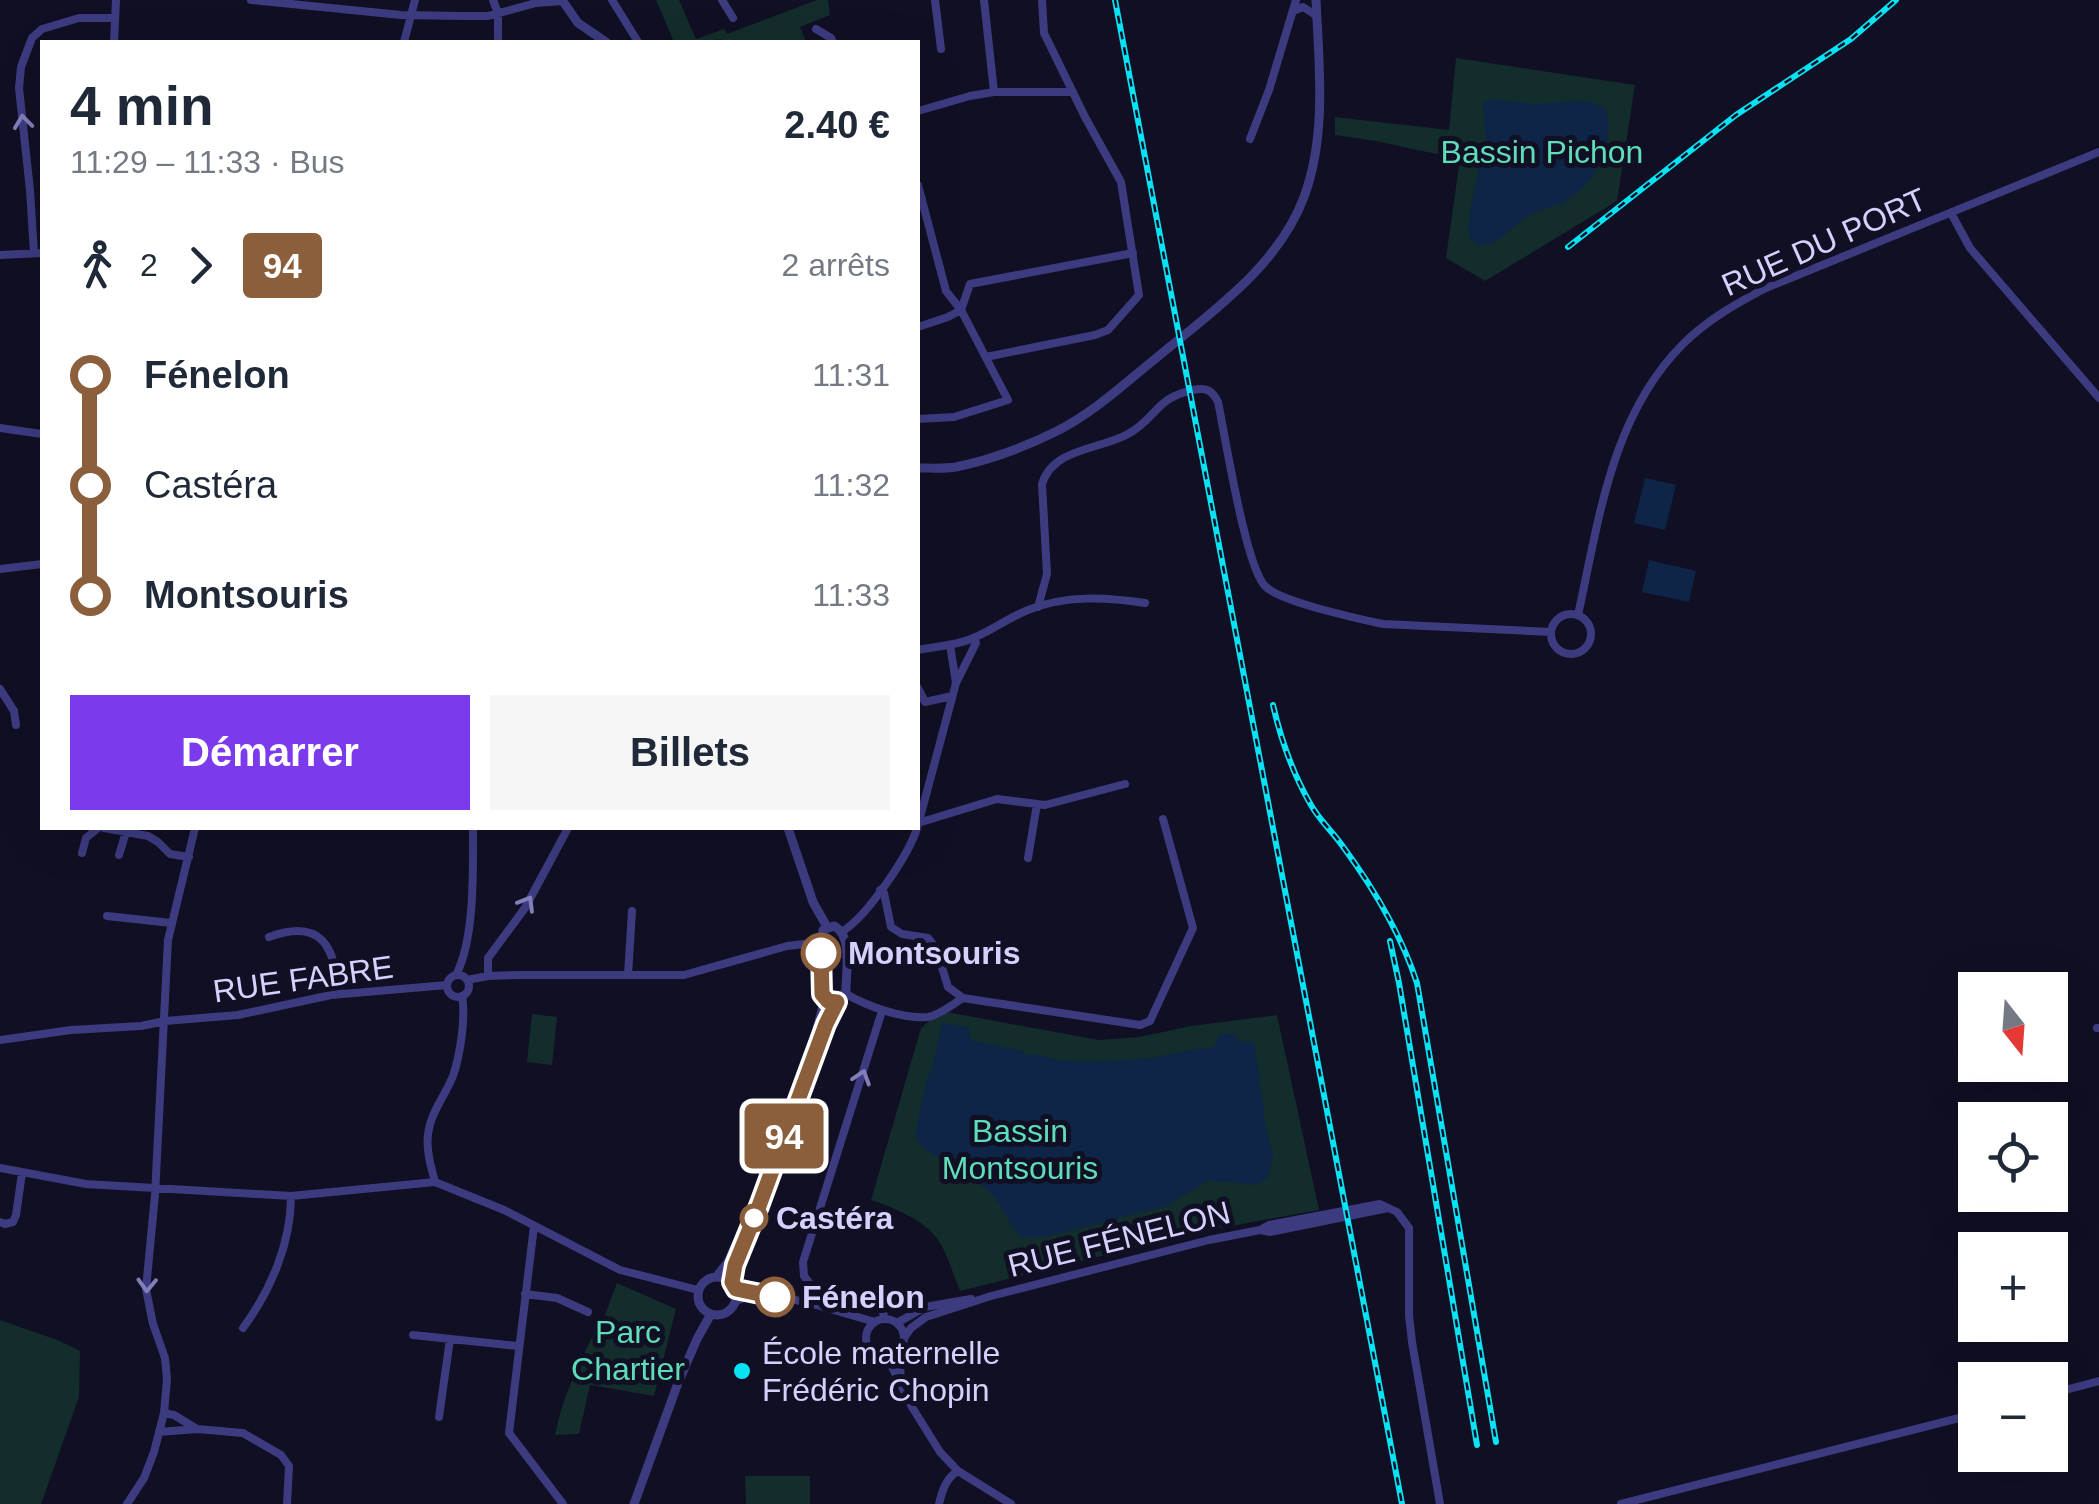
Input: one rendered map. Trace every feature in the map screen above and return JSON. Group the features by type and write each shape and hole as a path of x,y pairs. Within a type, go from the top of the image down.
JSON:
{"street":[{"path":"114,40 116,0"},
{"path":"251,0 400,15 476,16 562,0 578,23 603,40"},
{"path":"405,40 415,0"},
{"path":"493,0 498,13 498,40"},
{"path":"612,0 637,40"},
{"path":"722,0 733,18"},
{"path":"936,0 941,49"},
{"path":"984,0 994,92"},
{"path":"986,356 1108,330 1139,295 1121,182 1044,33 1042,0"},
{"path":"1250,138 1296,0"},
{"path":"920,468 953,468 991,458 1059,430 1114,392 1227,299 1270,255 1298,212 1311,171 1319,114 1316,0"},
{"path":"1293,10 1303,7 1317,16"},
{"path":"0,256 38,253 19,88 21,67 32,38 42,29 79,18 114,18"},
{"path":"816,30 832,40"},
{"path":"920,110 994,92 1073,92"},
{"name":"RUE DU PORT","path":"1578,615 1620,442 1642,396 1684,343 1724,312 1766,288 2099,152"},
{"path":"920,193 946,291 961,310 1008,400 954,416 920,419"},
{"path":"1951,213 1970,248 2099,398"},
{"path":"920,326 961,310 970,284 1133,253"},
{"path":"1038,607 1047,574 1042,484 1046,470 1064,458 1128,434 1166,399 1202,388 1214,394 1218,402 1248,548 1256,574 1268,590 1383,624 1551,632"},
{"path":"0,428 40,434"},
{"path":"0,569 40,564"},
{"path":"920,650 974,638 1027,610 1057,602 1086,598 1144,603"},
{"path":"1566,614 1584,618 1591,630 1588,644 1572,654 1554,644 1551,632 1556,621 1566,614"},
{"path":"920,817 952,696 976,643 974,638"},
{"path":"950,645 956,683"},
{"path":"0,689 14,711 16,725"},
{"path":"920,692 925,702 952,696"},
{"path":"920,824 997,799 1045,806 1126,784"},
{"path":"1028,858 1037,804"},
{"path":"880,890 892,927 902,934 928,938 936,948 948,987 963,998 1140,1025 1150,1022 1193,928 1163,820"},
{"path":"82,853 86,838 98,830"},
{"path":"114,830 148,836 170,854 189,857"},
{"path":"127,1504 144,1478 164,1413 166,1358 152,1324 146,1290 168,940 196,830"},
{"path":"462,996 452,995 447,986 464,959 473,875 472,830"},
{"path":"488,976 488,958 525,908 567,830"},
{"path":"789,830 812,902 827,927"},
{"path":"843,931 866,910 916,830"},
{"path":"119,855 126,832"},
{"path":"628,975 632,911"},
{"path":"107,916 171,923"},
{"path":"736,1301 735,1265 826,1024 840,997 846,944 843,931 834,926 823,930 821,942 825,999 820,1021 753,1205 728,1262 717,1276 705,1280 698,1290 698,1302 711,1314 726,1313 736,1301 754,1294"},
{"path":"269,937 292,931 321,937 328,945 338,975 340,994"},
{"path":"467,980 488,976 684,975 804,942 821,942"},
{"path":"434,1182 428,1136 432,1118 454,1073 464,1010 462,996 468,989 467,980 456,975"},
{"name":"RUE FABRE","path":"0,1040 238,1015 340,994 447,986"},
{"path":"825,999 840,997 882,1011 930,1017 963,998"},
{"path":"882,1011 802,1269 814,1286 880,1304 886,1318 897,1323 904,1338 899,1351 901,1381 907,1398"},
{"path":"0,1168 86,1184 291,1196 434,1182 504,1210 620,1270 698,1290"},
{"path":"0,1222 13,1222 22,1172"},
{"path":"243,1328 267,1290 282,1250 291,1196"},
{"name":"RUE FÉNELON","path":"904,1338 926,1317 991,1296 1209,1240 1388,1208 1404,1219 1409,1228 1409,1316 1440,1504"},
{"path":"534,1226 509,1433 562,1504"},
{"path":"717,1276 754,1294 806,1302 874,1322"},
{"path":"525,1294 557,1298 588,1312"},
{"name":"RUE FÉNELON","path":"897,1323 941,1303 991,1296"},
{"path":"634,1504 678,1383 711,1314"},
{"path":"855,1316 868,1330"},
{"path":"886,1318 874,1322 868,1330 868,1348 891,1365 932,1440 958,1471 1010,1504"},
{"path":"412,1334 518,1346"},
{"path":"439,1417 450,1339"},
{"path":"882,1357 899,1351"},
{"path":"2068,1389 2099,1381"},
{"path":"164,1413 197,1429"},
{"path":"1621,1504 1958,1418"},
{"path":"159,1432 197,1429 242,1433 282,1456 289,1466 287,1504"},
{"path":"939,1504 942,1490 958,1471"}],"green space":[{"path":"656,0 679,0 696,39 724,29 727,34 817,0 828,0 830,15 800,27 805,40 673,40"},
{"name":"Bassin Pichon","path":"1456,58 1635,85 1617,201 1485,281 1446,258 1460,159 1335,135 1335,117 1449,130"},
{"name":"Bassin Montsouris","path":"941,1011 1099,1040 1277,1015 1319,1210 1198,1232 960,1291 936,1237 906,1214 871,1200 921,1028"},
{"path":"532,1014 557,1017 552,1065 527,1062"},
{"name":"Parc Chartier","path":"617,1283 676,1309 654,1396 590,1385 579,1434 555,1435 571,1382 595,1331 599,1331"},
{"path":"0,1320 80,1351 79,1397 41,1504 0,1504"},
{"path":"745,1476 810,1476 810,1504 746,1504"}],"water":[{"name":"Bassin Pichon","path":"1489,99 1534,104 1591,102 1605,108 1608,132 1602,157 1581,190 1562,203 1529,215 1501,238 1484,245 1471,239 1469,221 1485,141 1484,102"},
{"path":"1645,478 1676,485 1665,530 1634,523"},
{"path":"1649,560 1696,571 1689,602 1642,592"},
{"name":"Bassin Montsouris","path":"942,1023 970,1028 973,1041 1023,1051 1024,1055 1073,1061 1135,1060 1212,1047 1218,1035 1234,1033 1238,1042 1251,1041 1273,1156 1268,1177 1257,1185 1209,1180 1166,1206 1045,1237 1022,1237 987,1190 923,1148 916,1138"}],"railway":[{"path":"1115,0 1402,1504"},
{"path":"1568,247 1736,115 1851,39 1896,0"},
{"path":"1273,705 1288,756 1305,793 1376,896 1417,983 1496,1442"},
{"path":"1390,941 1477,1445"}],"bus line":[{"name":"94","path":"775,1297 736,1289 732,1282 735,1265 837,1002 828,1001 822,994 821,953"}],"place":[{"name":"Montsouris","path":"821,953"},
{"name":"Castéra","path":"754,1218"},
{"name":"Fénelon","path":"775,1297"},
{"name":"École maternelle Frédéric Chopin","path":"742,1371"}]}
